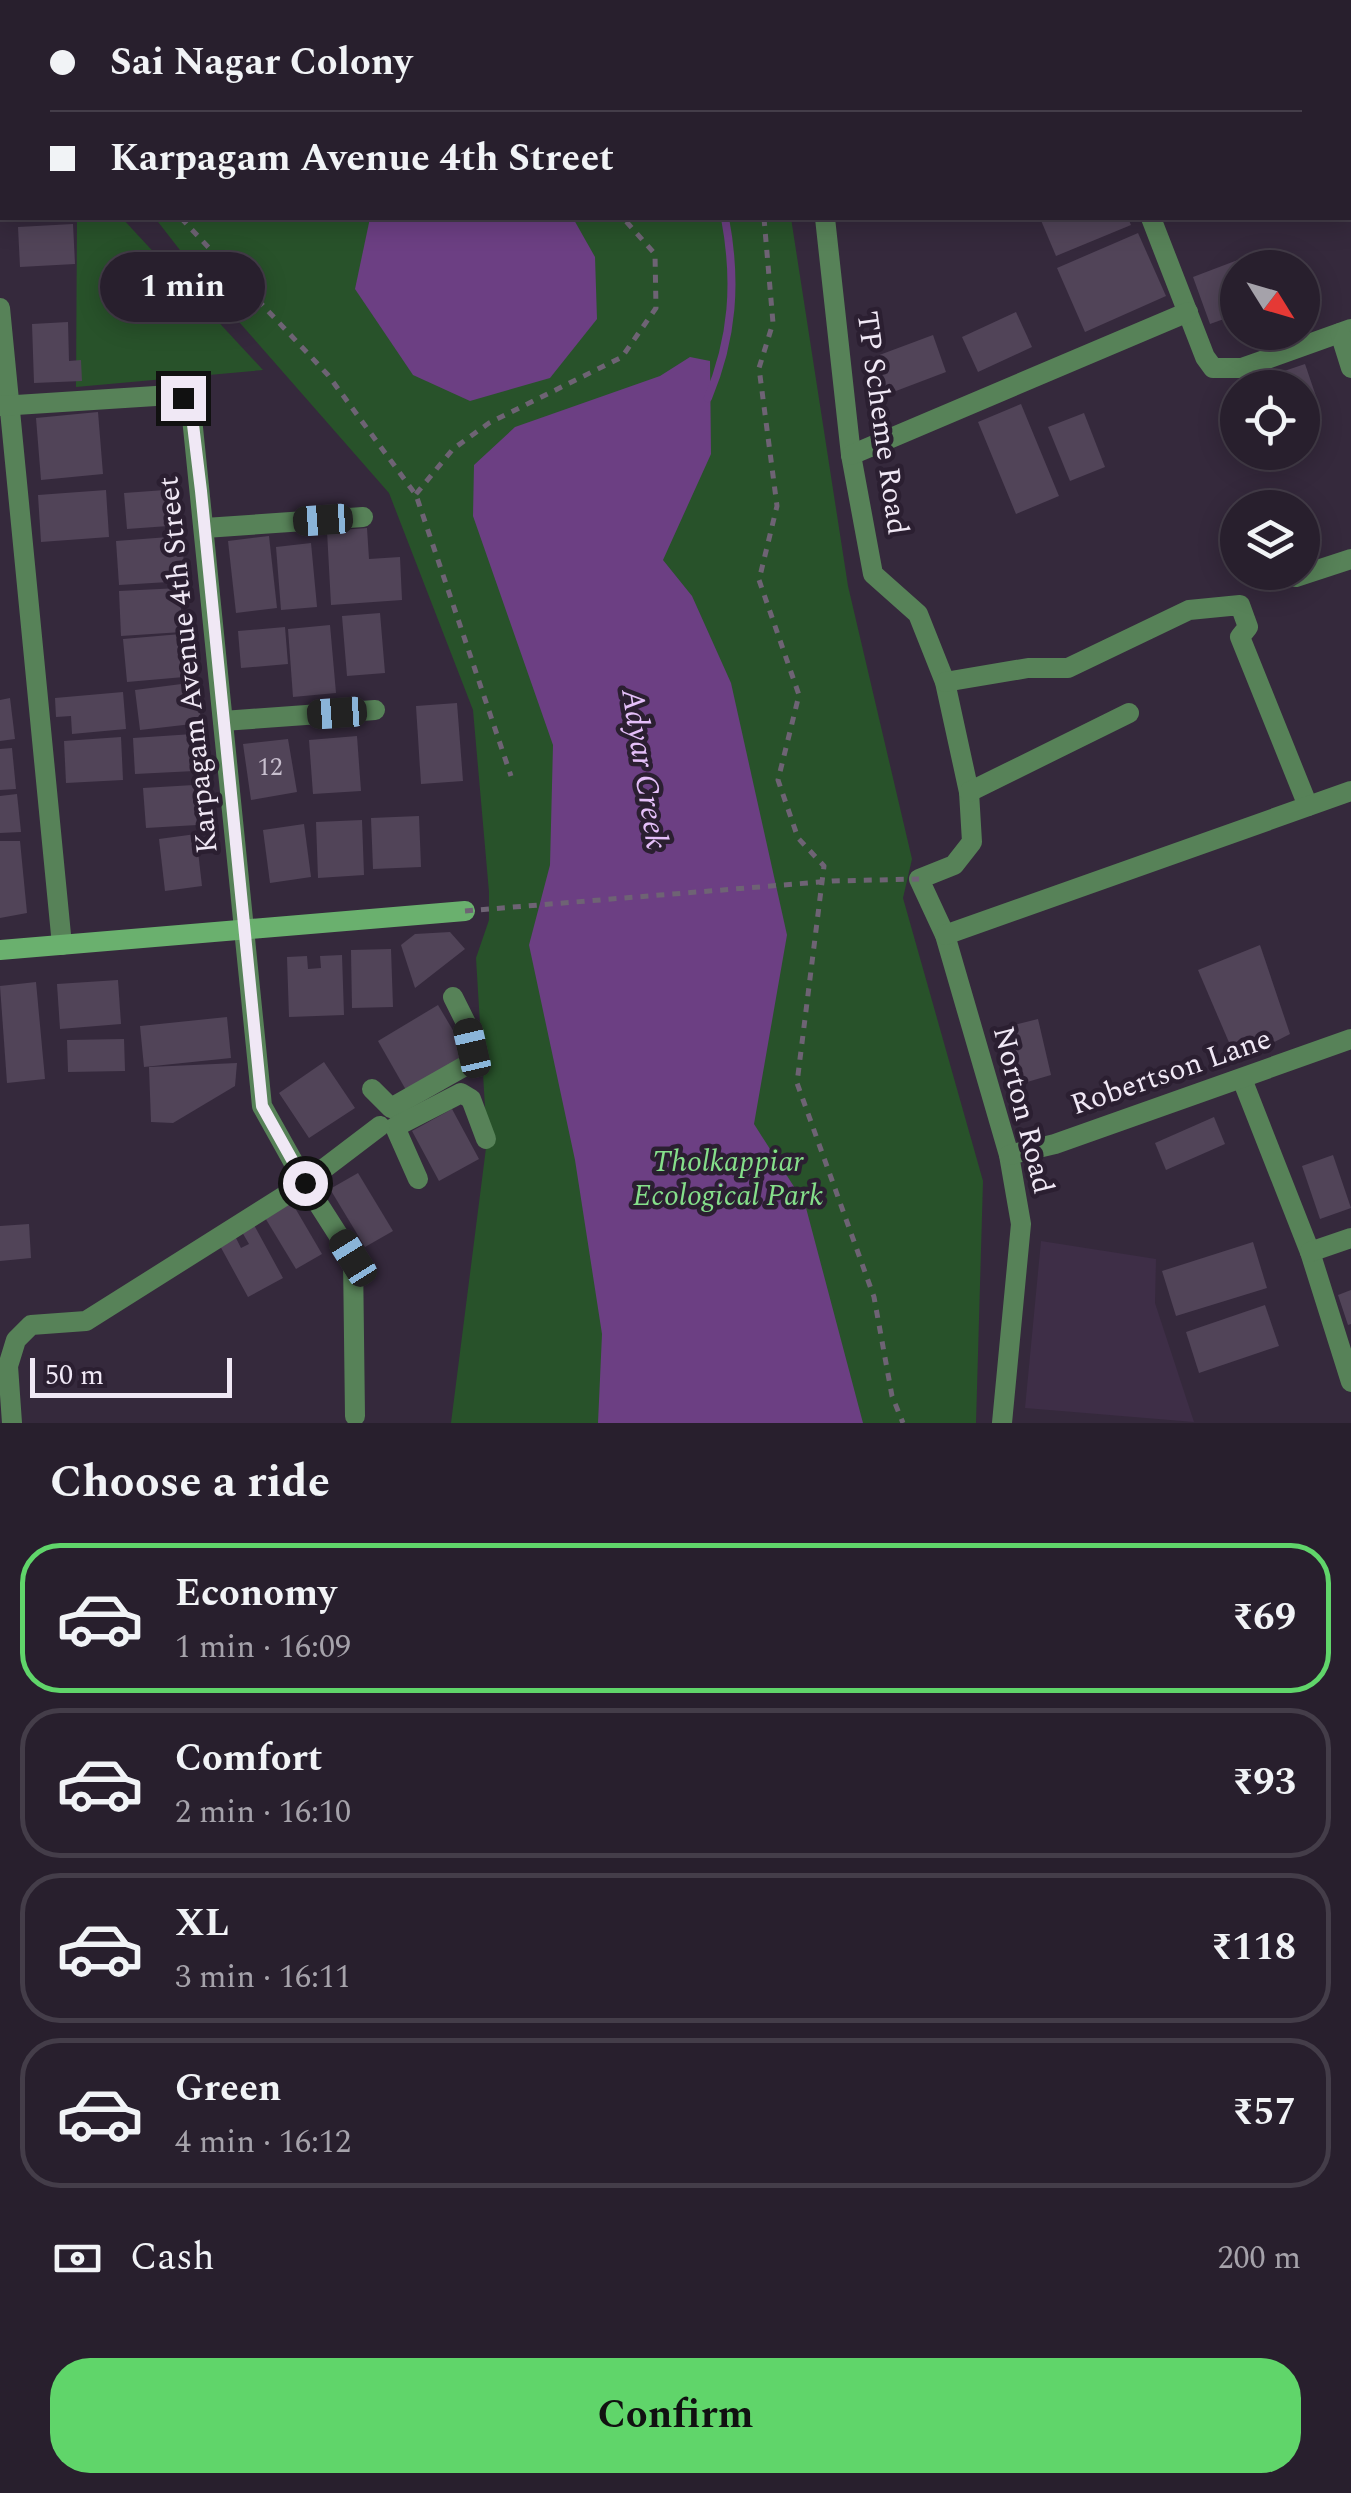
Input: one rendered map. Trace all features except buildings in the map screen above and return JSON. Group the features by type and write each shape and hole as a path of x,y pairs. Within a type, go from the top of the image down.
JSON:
{"street":[{"name":"TP Scheme Road","path":"825,220 851,456 873,574 918,614 945,682 970,792 972,842 954,865 919,879"},
{"path":"1153,220 1205,357 1218,370 1242,368 1346,331 1351,368"},
{"path":"0,308 4,405 62,945"},
{"path":"851,456 1188,312"},
{"name":"Karpagam Avenue 4th Street","path":"4,405 183,398 192,417 262,1106 353,1258 355,1416"},
{"path":"205,528 363,517"},
{"path":"1320,570 1351,559"},
{"path":"945,682 1028,668 1068,668 1189,610 1240,605 1248,627 1240,637 1308,806"},
{"path":"223,721 376,710"},
{"path":"970,792 1129,713"},
{"path":"946,936 1351,791"},
{"name":"Norton Road","path":"919,879 946,936 1009,1155 1020,1224 1002,1423"},
{"path":"0,950 465,911"},
{"path":"12,1423 8,1340 32,1326 86,1321 305,1183 383,1118 472,1062 468,1028 454,997"},
{"name":"Robertson Lane","path":"1009,1155 1055,1144 1351,1038"},
{"path":"1242,1080 1310,1252 1351,1382"},
{"path":"372,1089 383,1118 418,1179"},
{"path":"383,1118 461,1093 471,1099 486,1139"},
{"path":"1310,1252 1351,1238"}],"path":[{"path":"183,220 328,375 416,495 511,776"},
{"path":"416,495 454,449 489,423 622,357 656,308 655,254 625,220"},
{"path":"764,220 774,323 759,368 777,506 759,580 799,695 778,780 798,838 824,866 797,1083 874,1298 892,1396 903,1423"},
{"path":"465,911 832,881 919,879"}],"shaded area":[{"path":"1041,1241 1156,1259 1155,1303 1194,1422 1025,1408"}],"green space":[{"path":"77,220 124,220 263,370 76,387"},
{"name":"Tholkappiar Ecological Park","path":"157,220 791,220 848,586 912,859 903,898 983,1181 976,1423 451,1423 487,1140 476,958 489,920 489,892 473,710 389,493 211,290"}],"water":[{"path":"370,220 574,220 595,257 597,319 550,378 470,401 413,375 355,289"},
{"path":"690,357 710,361 711,454 663,560 692,596 731,683 787,935 754,1124 805,1204 863,1423 598,1423 602,1334 575,1160 529,945 550,865 553,745 473,516 474,465 515,427 660,376"}],"waterway":[{"name":"Adyar Creek","path":"708,398 728,332 731,265 725,220"}],"route":[{"path":"183,398 191,408 201,491 262,1106 305,1183"}]}
